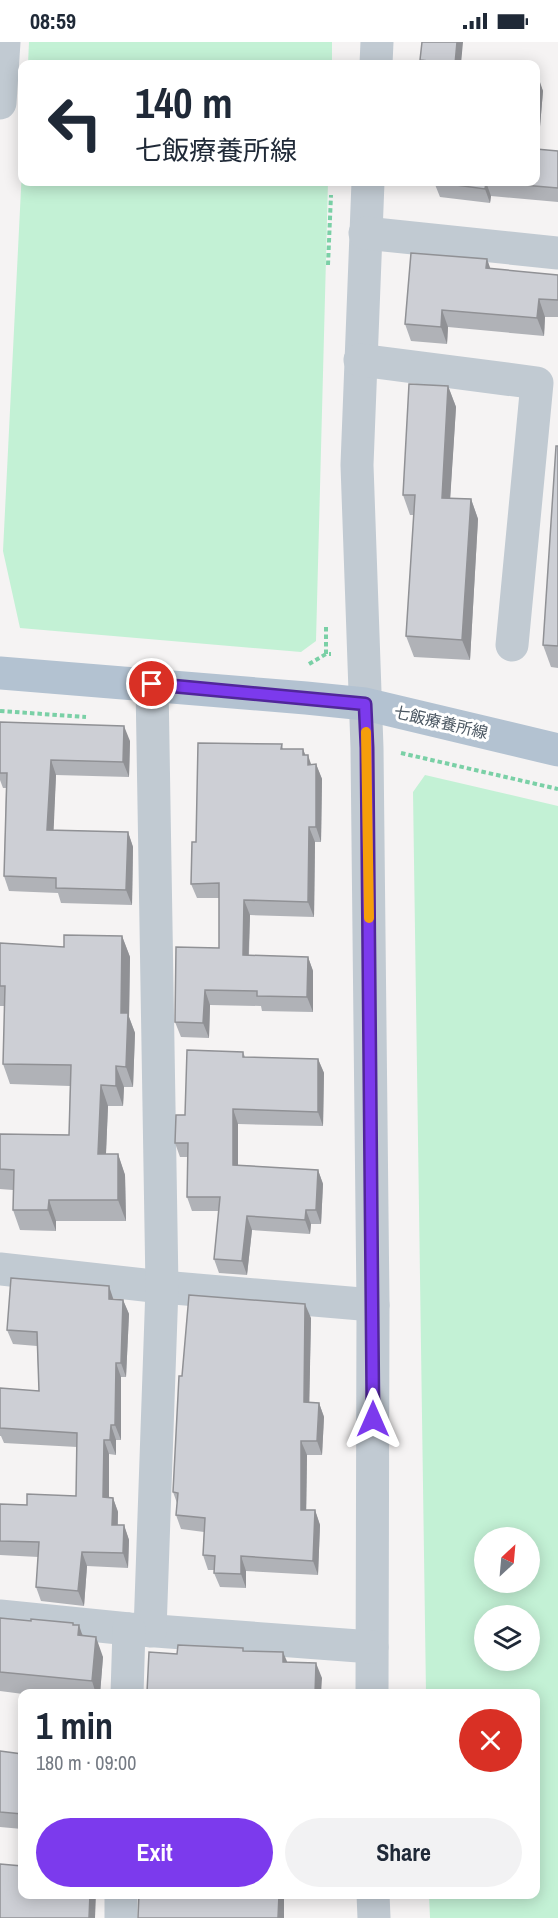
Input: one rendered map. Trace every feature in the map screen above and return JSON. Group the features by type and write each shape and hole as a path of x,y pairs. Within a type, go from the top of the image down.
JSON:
{"main road":[{"name":"七飯療養所線","path":"0,673 152,684 365,704 558,750"}],"street":[{"path":"0,103 4,42"},
{"path":"375,60 377,42"},
{"path":"368,186 357,465 367,748 373,1305 372,1689"},
{"path":"365,233 558,253"},
{"path":"360,360 537,383 512,645"},
{"path":"128,1689 140,1630 162,1287 152,684"},
{"path":"0,1269 162,1287 373,1305"},
{"path":"0,1616 140,1630 372,1647"},
{"path":"120,1918 121,1899"},
{"path":"373,1899 374,1918"}],"green space":[{"path":"29,42 332,42 332,60 28,60"},
{"path":"21,186 328,186 316,641 301,652 20,628 3,551"},
{"path":"425,775 558,806 558,1918 430,1918 429,1899 540,1899 540,1689 426,1689 413,792"}],"building":[{"path":"422,42 457,42 455,60 420,60"},
{"path":"540,149 558,151 558,188 534,186 540,186"},
{"path":"463,186 485,186 485,189"},
{"path":"411,253 487,259 486,268 558,275 558,300 539,299 537,318 442,310 441,327 405,324"},
{"path":"409,384 448,386 442,498 471,499 462,640 406,636 415,495 403,495"},
{"path":"556,446 558,446 558,646 543,645"},
{"path":"0,722 124,726 123,762 51,760 47,830 128,832 126,890 56,888 56,878 4,876 7,773 0,773"},
{"path":"198,743 282,744 281,749 303,749 303,755 308,755 308,765 316,764 316,827 309,827 308,902 244,900 243,955 308,957 307,997 257,996 257,991 205,990 203,1023 175,1022 176,947 219,948 219,883 191,884 192,842 196,842"},
{"path":"64,935 122,936 121,1013 128,1013 126,1067 116,1066 116,1086 101,1085 98,1154 118,1154 118,1200 49,1200 48,1210 13,1210 14,1170 0,1169 0,1134 69,1135 71,1065 3,1064 5,986 0,986 0,943 64,947"},
{"path":"187,1050 243,1052 243,1057 318,1059 318,1112 233,1109 233,1165 318,1170 316,1210 306,1210 305,1220 247,1216 242,1261 214,1259 220,1197 187,1197 188,1143 175,1143 176,1115 185,1115"},
{"path":"11,1278 109,1286 109,1299 123,1300 121,1363 116,1363 115,1425 111,1425 110,1440 104,1440 103,1497 113,1498 112,1525 124,1525 123,1553 82,1552 78,1591 36,1587 39,1542 0,1541 0,1504 27,1505 27,1494 76,1496 77,1433 0,1428 0,1388 39,1391 37,1332 7,1330"},
{"path":"189,1295 305,1304 304,1402 319,1403 317,1441 301,1441 301,1510 315,1510 313,1561 241,1556 241,1574 214,1573 215,1556 203,1555 205,1518 176,1515 178,1493 173,1492 179,1376 182,1376"},
{"path":"0,1618 79,1625 78,1635 96,1637 92,1681 0,1672"},
{"path":"178,1645 283,1652 283,1662 316,1663 315,1689 147,1689 149,1652 177,1654"},
{"path":"0,1751 18,1753 18,1814 0,1812"},
{"path":"0,1864 18,1866 18,1899 90,1899 89,1918 0,1918"},
{"path":"139,1899 279,1899 278,1918 138,1918"}],"slow traffic":[{"path":"366,732 369,918"}],"route":[{"path":"152,684 365,704 373,1419"}]}
